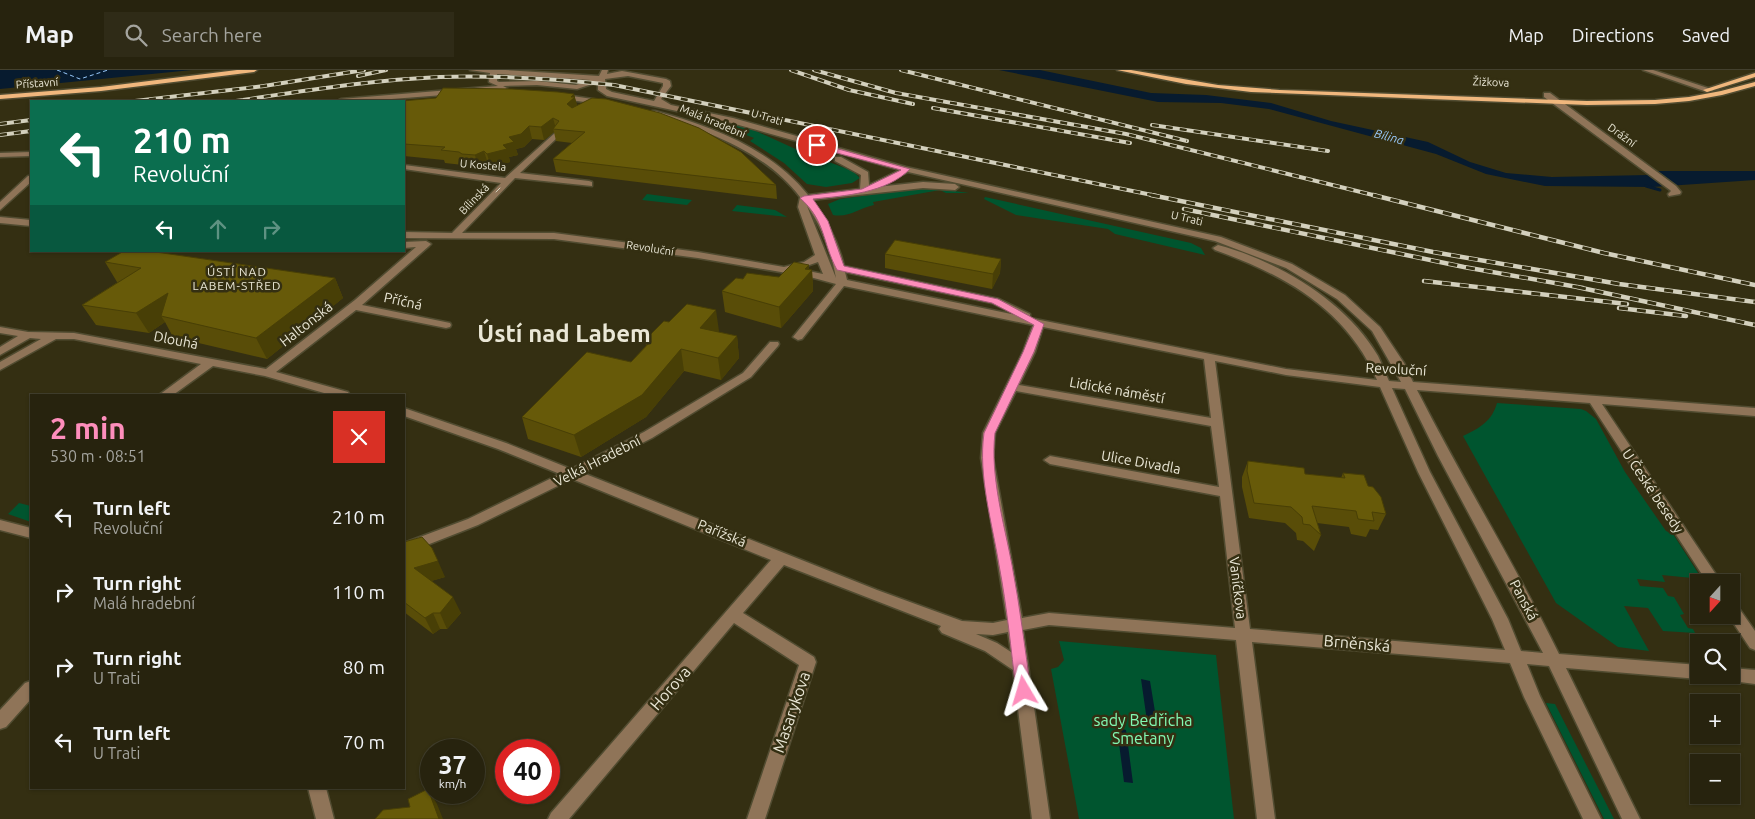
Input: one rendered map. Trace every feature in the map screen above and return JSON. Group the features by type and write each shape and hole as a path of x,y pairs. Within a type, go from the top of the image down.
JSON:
{"main road":[{"name":"Přístavní","path":"0,96 105,86 232,70"},
{"name":"Přístavní","path":"0,96 101,90 254,70"},
{"path":"1120,70 1225,85"},
{"path":"1146,70 1225,85"},
{"name":"Žižkova","path":"1550,98 1635,98 1684,94 1710,90 1755,75"},
{"name":"Žižkova","path":"1225,85 1289,92 1673,102 1724,94 1755,84"}],"street":[{"path":"473,70 630,74"},
{"path":"614,70 666,81 668,86 657,100 672,106"},
{"path":"1646,70 1710,90"},
{"path":"494,72 492,80 498,84 537,84 573,87"},
{"path":"353,100 486,88 573,87 604,73"},
{"name":"Malá hradební","path":"604,73 602,90 610,94 730,120"},
{"path":"446,92 516,93"},
{"name":"Malá hradební","path":"547,95 600,102 664,115 724,138 761,158 780,172 804,198 811,201 824,221 840,268"},
{"name":"Drážní","path":"1550,98 1643,165 1673,191"},
{"path":"590,107 600,102"},
{"name":"U Trati","path":"730,120 838,159 1198,234 1269,257 1325,286 1355,307 1384,340 1410,384"},
{"name":"U Trati","path":"730,120 956,187 1182,237 1230,252 1275,271 1303,286 1341,315 1372,356 1384,383"},
{"name":"Bílinská","path":"452,231 556,134"},
{"path":"0,155 30,154"},
{"name":"U Trati","path":"838,159 865,174 864,191"},
{"name":"U Kostela","path":"405,168 589,184"},
{"path":"405,175 413,169"},
{"name":"U Trati","path":"864,191 903,172"},
{"path":"0,207 30,179"},
{"name":"U Trati","path":"804,198 923,185 956,187"},
{"path":"804,198 802,206 830,279"},
{"path":"0,220 30,223"},
{"path":"405,228 452,231"},
{"path":"405,235 452,231"},
{"name":"Revoluční","path":"452,231 586,239 776,269 1039,324 1322,378 1755,412"},
{"name":"Haltonská","path":"271,370 357,304 426,244 405,244"},
{"path":"776,269 810,263 818,258 821,253"},
{"path":"798,337 842,282 840,268"},
{"name":"Revoluční","path":"840,268 994,301 1039,324"},
{"name":"Příčná","path":"357,304 446,325"},
{"path":"1039,324 1012,387 989,433 987,458 1015,624 1041,819"},
{"name":"Dlouhá","path":"0,330 28,335 74,336 267,373 340,394"},
{"path":"0,352 28,335"},
{"path":"0,367 53,337"},
{"name":"Velká Hradební","path":"405,549 472,522 573,474 648,435 747,375 774,344"},
{"name":"Vaníčkova","path":"1209,356 1266,819"},
{"path":"166,394 211,362"},
{"path":"1384,383 1424,472 1458,533 1517,656 1532,697 1592,819"},
{"name":"Panská","path":"1410,384 1444,456 1514,580 1631,819"},
{"name":"Lidické náměstí","path":"1012,387 1217,423"},
{"name":"U České besedy","path":"1593,399 1709,574"},
{"path":"405,412 502,446 573,474"},
{"name":"Ulice Divadla","path":"1050,460 1226,493"},
{"name":"Pařížská","path":"573,474 872,594 991,647 1021,667"},
{"path":"0,525 30,533"},
{"name":"Horova","path":"557,819 782,557"},
{"name":"Pařížská","path":"872,594 962,627 994,629 1015,624"},
{"name":"Masarykova","path":"732,615 808,662 756,819"},
{"name":"Brněnská","path":"1015,624 1049,619 1690,671"},
{"path":"1740,622 1755,644"},
{"path":"1740,676 1755,677"},
{"path":"0,722 30,689"},
{"path":"317,789 325,819"}],"green space":[{"path":"722,121 745,126 802,152 853,171 860,178 852,183 826,187 807,184 784,163 750,141 754,138 712,122"},
{"path":"926,187 969,193 946,193 940,190 873,202 874,205 839,216 833,215 828,204 840,199"},
{"path":"647,194 692,200 687,205 642,200"},
{"path":"985,197 1191,243 1201,248 1205,255 1115,234 1108,229 1016,215 984,199"},
{"path":"737,205 775,210 787,217 732,211"},
{"path":"1497,403 1581,409 1596,419 1625,472 1666,531 1673,534 1699,574 1690,574 1690,578 1662,575 1665,582 1637,579 1640,586 1663,588 1668,596 1674,597 1684,614 1680,615 1688,628 1693,629 1695,633 1663,631 1648,608 1624,606 1649,651 1618,647 1556,603 1463,436 1475,430 1489,419"},
{"path":"19,503 30,506 30,522 8,514"},
{"name":"sady Bedřicha Smetany","path":"1059,641 1216,655 1234,819 1079,819 1051,669 1058,667 1064,660"},
{"path":"1546,703 1555,704 1614,819 1604,819"}],"water":[{"path":"0,70 192,70 0,89"},
{"name":"Bílina","path":"999,70 1040,70 1151,93 1206,95 1271,103 1331,121 1428,142 1470,162 1506,173 1552,177 1648,175 1658,171 1755,171 1755,180 1652,187 1545,186 1486,174 1436,154 1269,109 1221,103 1158,102"},
{"path":"1141,679 1150,681 1158,730 1148,728"},
{"path":"1117,728 1126,730 1133,783 1124,782"}],"building":[{"path":"443,88 512,89 574,94 571,97 575,97 567,104 572,108 592,98 606,99 660,113 699,128 741,152 776,185 553,159 585,132 553,129 559,121 553,118 541,127 529,126 521,134 509,137 514,142 503,145 507,149 487,154 484,151 475,155 462,154 441,150 445,147 405,144 405,101 436,98"},
{"path":"895,240 1001,259 993,274 885,254"},
{"path":"122,252 156,252 335,278 256,338 161,316 168,293 136,313 82,305 141,268 105,262"},
{"path":"794,262 809,265 805,269 812,270 779,307 722,291 736,278 743,279 747,273 779,277"},
{"path":"687,304 716,310 700,328 737,336 718,358 681,349 642,395 574,435 522,417 587,352 631,362 651,341 645,340 664,321 669,322"},
{"path":"1248,461 1304,468 1305,474 1345,478 1343,473 1364,475 1368,486 1373,487 1381,497 1386,514 1372,512 1374,521 1358,519 1356,511 1312,506 1321,535 1310,525 1303,524 1302,517 1291,507 1254,503 1247,471"},
{"path":"422,537 432,548 438,561 414,568 453,597 440,613 433,613 425,618 405,603 405,542"},
{"path":"420,793 420,804 434,804 439,819 375,819 383,810 410,807 408,799"}],"waterway":[{"path":"1646,186 1660,190"}],"ferry route":[{"path":"57,70 80,79 108,70"}],"tram line":[{"path":"496,192 500,188"}],"railway":[{"path":"144,100 264,86 364,70"},
{"path":"358,76 386,70"},
{"path":"791,70 849,90 913,104"},
{"path":"814,70 896,93 1126,134 1376,196"},
{"path":"901,70 1187,141"},
{"path":"243,100 363,83 414,78 527,78 614,85 1157,196"},
{"path":"933,108 1130,143"},
{"path":"0,124 30,120"},
{"path":"1152,125 1328,151"},
{"path":"0,135 30,131"},
{"path":"1151,195 1433,252 1619,284 1755,302"},
{"path":"1376,196 1604,253 1755,285"},
{"path":"1184,209 1464,267 1583,288"},
{"path":"1424,281 1627,304"},
{"path":"1577,287 1755,325"},
{"path":"1619,308 1686,316"}],"district":[{"name":"ÚSTÍ NAD LABEM-STŘED","path":"237,279"},
{"name":"Ústí nad Labem","path":"564,334"}],"route":[{"path":"817,145 906,169 900,174 864,191 804,198 811,201 824,221 840,268 994,301 1039,324 1008,396 989,433 987,447 989,472 1011,595 1024,691"}]}
